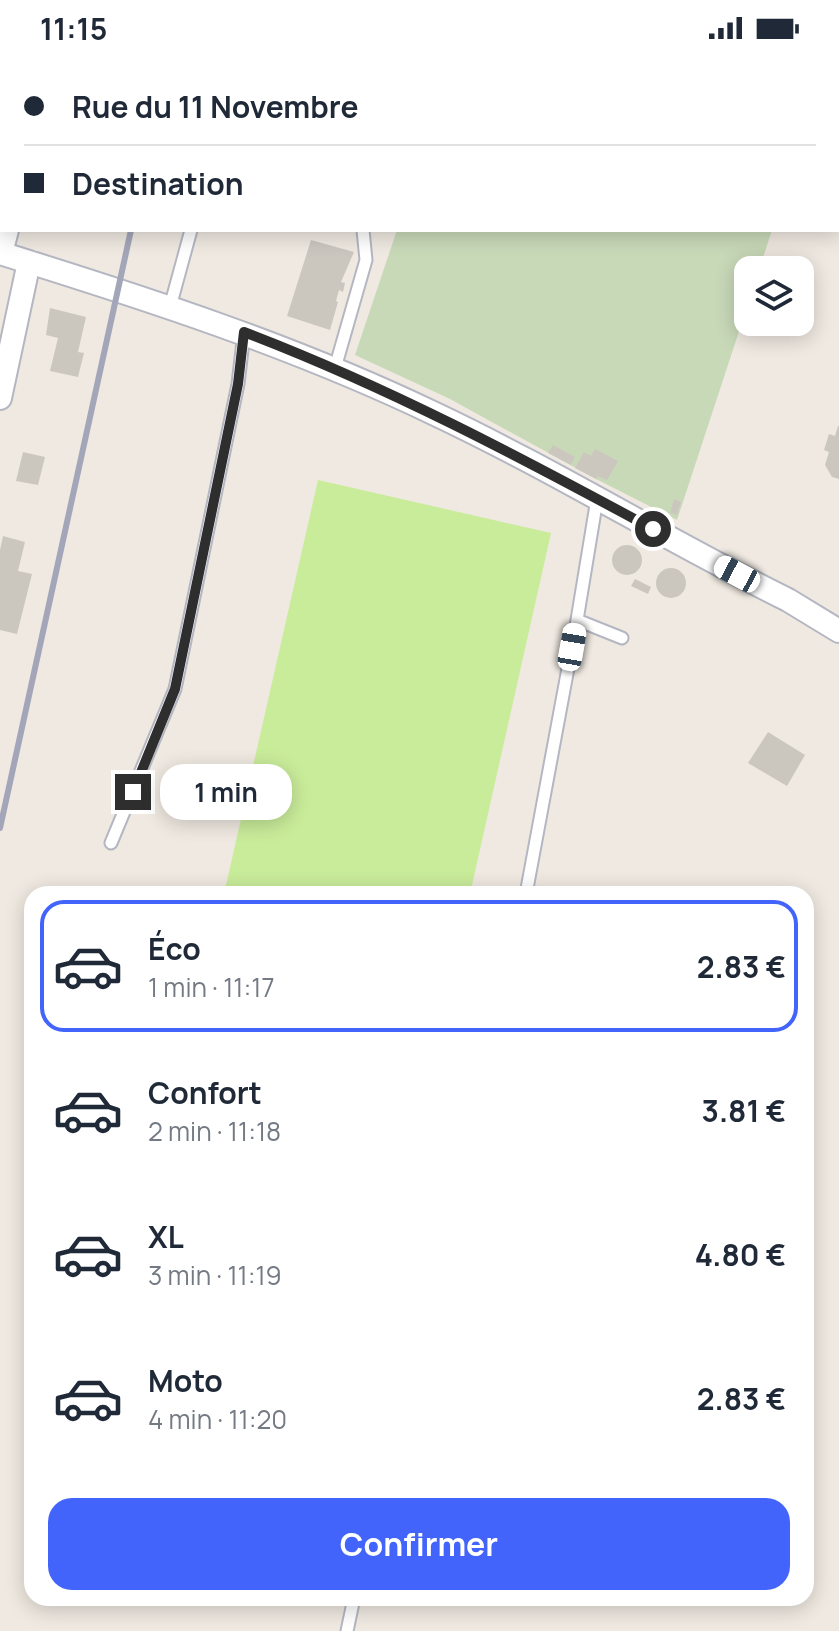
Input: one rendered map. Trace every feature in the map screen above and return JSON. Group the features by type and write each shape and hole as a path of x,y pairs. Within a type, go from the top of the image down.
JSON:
{"street":[{"path":"6,232 1,253 244,332 335,368 435,414 788,600 839,631"},
{"path":"0,398 29,262"}],"lane":[{"path":"170,307 190,232"},
{"path":"335,368 366,260 363,232"},
{"path":"111,843 175,689 238,384 244,332"},
{"path":"527,886 597,499"},
{"path":"577,620 622,638"},
{"path":"347,1631 352,1606"}],"green space":[{"path":"396,232 771,232 764,256 734,256 734,336 737,336 677,520 450,399 355,355"},
{"path":"318,480 551,533 472,886 226,886"}],"building":[{"path":"311,240 354,252 341,282 345,283 343,292 339,290 330,330 287,316"},
{"path":"50,308 86,317 78,352 84,353 78,377 50,371 58,338 46,335"},
{"path":"838,426 839,479 832,477 825,465 829,452 824,450 829,434 835,436"},
{"path":"553,445 575,457 571,465 548,453"},
{"path":"595,449 618,461 607,480 598,476 596,479 575,468 584,452 591,456"},
{"path":"23,452 45,457 38,485 16,481"},
{"path":"674,499 681,502 677,515 670,513"},
{"path":"3,536 25,542 18,571 32,574 17,634 0,630 0,550"},
{"path":"627,545 633,546 641,554 641,566 633,574 627,575 621,574 613,566 612,560 613,554 621,546"},
{"path":"671,568 677,569 685,577 685,589 677,597 671,598 665,597 657,589 656,583 657,577 665,569"},
{"path":"635,579 651,587 648,594 631,586"},
{"path":"768,732 805,755 787,786 748,763"}],"railway":[{"path":"0,828 131,232"}],"route":[{"path":"133,792 175,689 238,384 244,332 335,368 435,414 653,529"}]}
